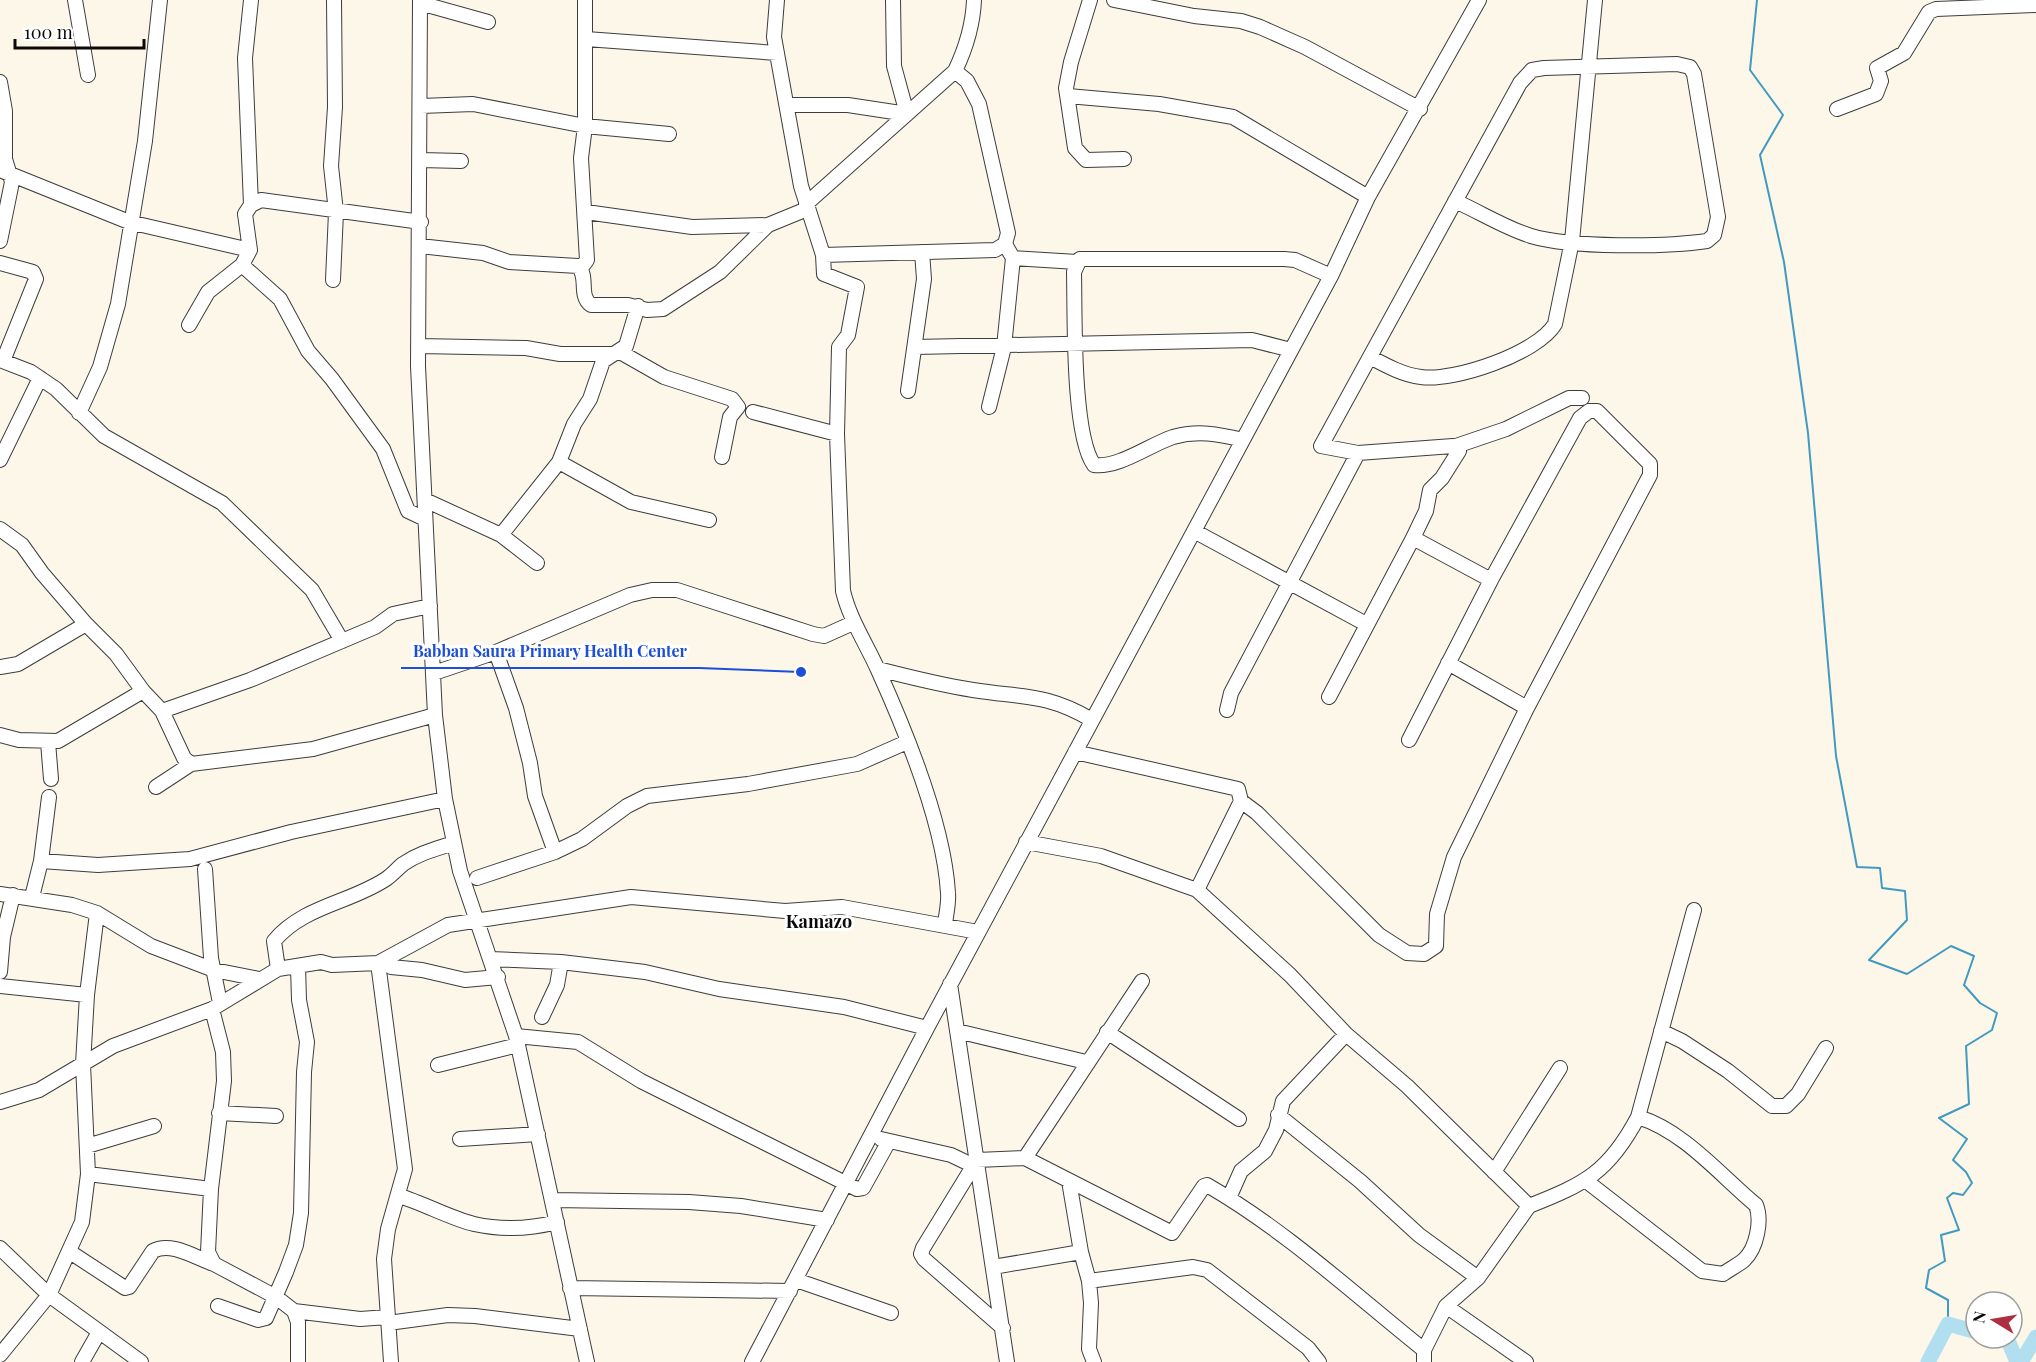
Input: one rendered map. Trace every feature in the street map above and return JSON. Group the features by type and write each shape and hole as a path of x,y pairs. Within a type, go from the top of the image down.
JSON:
{"street":[{"path":"75,0 88,75"},
{"path":"79,413 100,367 118,304 133,222 160,0"},
{"path":"251,0 245,58 251,205"},
{"path":"333,280 335,210 331,166 335,106 334,0"},
{"path":"585,0 585,126 581,158 586,212 587,260 581,268 584,297 591,305 638,306 647,310 663,309 720,273 768,225 807,206 955,71 966,44 974,0"},
{"path":"777,0 774,24 777,53 807,206 823,255 824,274 857,287 848,334 839,347 837,434 843,591 853,623 878,669 907,742 944,853 948,894 945,925"},
{"path":"893,0 894,66 908,114"},
{"path":"1090,0 1071,62 1068,96 1075,148 1086,160 1124,159"},
{"path":"1114,0 1194,16 1242,21 1260,27 1305,47 1420,109"},
{"path":"752,1362 950,984 1291,350 1368,197 1420,109 1479,0"},
{"path":"1370,357 1420,377 1437,378 1467,372 1517,353 1544,338 1555,324 1572,241 1595,0"},
{"path":"488,22 420,2 419,346 435,715 446,799 459,871 498,977 517,1040 586,1362"},
{"path":"1837,109 1876,94 1881,81 1877,69 1904,53 1929,12 1935,9 2036,5"},
{"path":"586,39 777,53"},
{"path":"1455,201 1529,235 1604,244 1707,241 1717,229 1718,217 1694,74 1690,68 1677,64 1544,68 1532,70 1526,74 1455,201 1321,446 1358,453 1456,446 1506,429 1569,398 1582,398"},
{"path":"823,255 995,250 1005,244 1008,233 979,104 967,81 955,71"},
{"path":"0,82 4,111 5,172 12,188 0,241"},
{"path":"1068,96 1159,104 1233,117 1368,197"},
{"path":"421,106 472,104 585,126 669,134"},
{"path":"787,105 848,105 908,114"},
{"path":"421,160 461,161"},
{"path":"5,172 133,222 250,250"},
{"path":"189,325 208,292 242,265 250,250 245,214 251,205 261,200 421,222"},
{"path":"586,212 692,227 768,225"},
{"path":"989,407 1004,347 1013,258 1005,244"},
{"path":"420,246 483,253 508,262 581,268"},
{"path":"908,391 924,279 922,252"},
{"path":"1013,258 1077,262 1080,259 1126,258 1284,259 1295,260 1330,276"},
{"path":"1077,262 1074,272 1076,343 1083,439 1094,465 1106,465 1173,437 1194,433 1211,432 1242,440"},
{"path":"0,263 33,272 36,279 1,361 31,372 56,388 104,436 206,492 227,507 312,590 342,641"},
{"path":"242,265 280,299 308,351 383,449 408,511 425,519"},
{"path":"501,535 559,462 574,424 590,399 603,361 626,346 638,306"},
{"path":"915,347 1004,347 1076,343 1252,340 1291,350"},
{"path":"419,346 526,348 560,354 615,353 664,376 732,399 738,407 730,417 722,457"},
{"path":"0,460 40,378"},
{"path":"1241,801 1257,813 1379,935 1407,953 1424,954 1436,946 1437,914 1454,857 1527,708 1650,475 1650,464 1597,411 1589,411 1580,418 1491,580 1409,740"},
{"path":"753,412 837,434"},
{"path":"1329,697 1413,538 1426,510 1430,490 1459,455 1456,446"},
{"path":"1227,710 1231,693 1358,453"},
{"path":"559,462 631,502 709,520"},
{"path":"425,500 501,535 537,563"},
{"path":"0,529 22,545 86,624 116,654 143,691 162,711 184,758 191,764"},
{"path":"1194,531 1366,624"},
{"path":"1413,538 1491,580"},
{"path":"434,673 496,652 630,595 652,590 676,590 824,636 853,623"},
{"path":"162,711 250,680 375,627 393,614 430,606"},
{"path":"0,667 18,664 86,624"},
{"path":"496,652 519,719 530,762 535,796 555,852"},
{"path":"1448,663 1527,708"},
{"path":"878,669 973,690 1048,699 1061,703 1092,720"},
{"path":"0,735 19,740 58,741 143,691"},
{"path":"156,787 191,764 313,749 435,715"},
{"path":"48,742 51,779"},
{"path":"477,878 555,852 582,839 627,806 648,796 748,784 857,764 907,742"},
{"path":"1075,752 1234,786 1240,793 1241,801 1197,890"},
{"path":"32,897 41,861 49,796"},
{"path":"41,861 98,865 190,858 291,832 446,799"},
{"path":"1026,842 1101,855 1197,890 1290,975 1346,1034 1407,1086 1529,1206"},
{"path":"278,969 274,941 290,925 324,905 386,879 422,853 454,843"},
{"path":"205,869 224,1081 211,1189 208,1252 214,1264"},
{"path":"0,972 7,895 32,897 72,905 98,914 152,946 214,970 259,979"},
{"path":"0,1102 39,1090 113,1046 216,1006 278,969 321,962 332,965 381,962 448,925 631,897 785,911 842,907 978,932"},
{"path":"870,1137 951,1155 975,1163 1025,1158 1172,1233 1205,1184 1229,1198 1287,1240 1424,1356 1446,1305 1478,1278 1529,1206 1585,1180 1611,1161 1638,1118 1694,910"},
{"path":"0,1355 49,1295 82,1222 88,1174 83,1064 87,995 98,914"},
{"path":"490,959 561,962 645,972 719,989 844,1007 927,1028"},
{"path":"381,962 392,967 422,970 465,980 498,977"},
{"path":"381,962 405,1169 388,1229 384,1259 391,1362"},
{"path":"542,1017 557,985 561,962"},
{"path":"218,1306 262,1320 270,1313 296,1245 301,1213 304,1072 308,1042 299,999 298,966"},
{"path":"1025,1158 1086,1062 1142,981"},
{"path":"950,984 975,1163 1007,1362"},
{"path":"0,986 87,995"},
{"path":"957,1031 1086,1062"},
{"path":"1660,1031 1682,1041 1728,1071 1772,1106 1786,1106 1798,1094 1826,1048"},
{"path":"1107,1032 1239,1119"},
{"path":"1229,1198 1241,1172 1264,1151 1276,1131 1283,1101 1346,1034"},
{"path":"438,1065 517,1040 578,1042 641,1081 857,1189 863,1188 889,1141"},
{"path":"1494,1172 1560,1068"},
{"path":"219,1113 276,1116"},
{"path":"1278,1116 1360,1181 1419,1235 1478,1278"},
{"path":"1585,1180 1702,1270 1723,1274 1745,1259 1755,1242 1759,1213 1756,1205 1698,1154 1655,1123 1638,1118"},
{"path":"87,1146 154,1126"},
{"path":"460,1139 538,1134"},
{"path":"975,1163 921,1254 969,1302 1003,1328"},
{"path":"88,1174 211,1189"},
{"path":"1069,1181 1081,1251 1089,1281 1091,1303 1089,1349 1094,1362"},
{"path":"399,1196 428,1204 472,1224 533,1228 557,1222"},
{"path":"553,1200 689,1202 741,1206 827,1220"},
{"path":"0,1248 49,1295 141,1362"},
{"path":"70,1252 125,1288 129,1287 153,1251 158,1248 176,1250 214,1264 276,1297 294,1311 388,1320 448,1315 475,1316 580,1329"},
{"path":"993,1267 1081,1251"},
{"path":"1089,1281 1193,1267 1207,1270 1308,1348 1319,1362"},
{"path":"570,1288 792,1286 891,1313"},
{"path":"1446,1305 1526,1362"},
{"path":"294,1311 298,1322 298,1362"},
{"path":"82,1362 99,1332"}],"waterway":[{"path":"1757,0 1750,70 1783,115 1760,155 1784,262 1808,433 1836,756 1857,867 1880,868 1882,888 1905,891 1907,920 1869,960 1907,974 1951,946 1974,956 1964,985 1980,1003 1997,1013 1992,1030 1966,1046 1969,1104 1939,1118 1967,1139 1953,1160 1966,1172 1972,1183 1963,1195 1953,1193 1947,1198 1959,1230 1941,1235 1945,1261 1929,1270 1926,1288 1948,1300 1948,1324"},
{"path":"1928,1362 1948,1324 1964,1328"},
{"path":"2021,1362 2036,1337"},
{"path":"2012,1350 2017,1362"}],"place":[{"name":"Babban Saura Primary Health Center","path":"801,672"}],"district":[{"name":"Kamazo","path":"819,922"}]}
